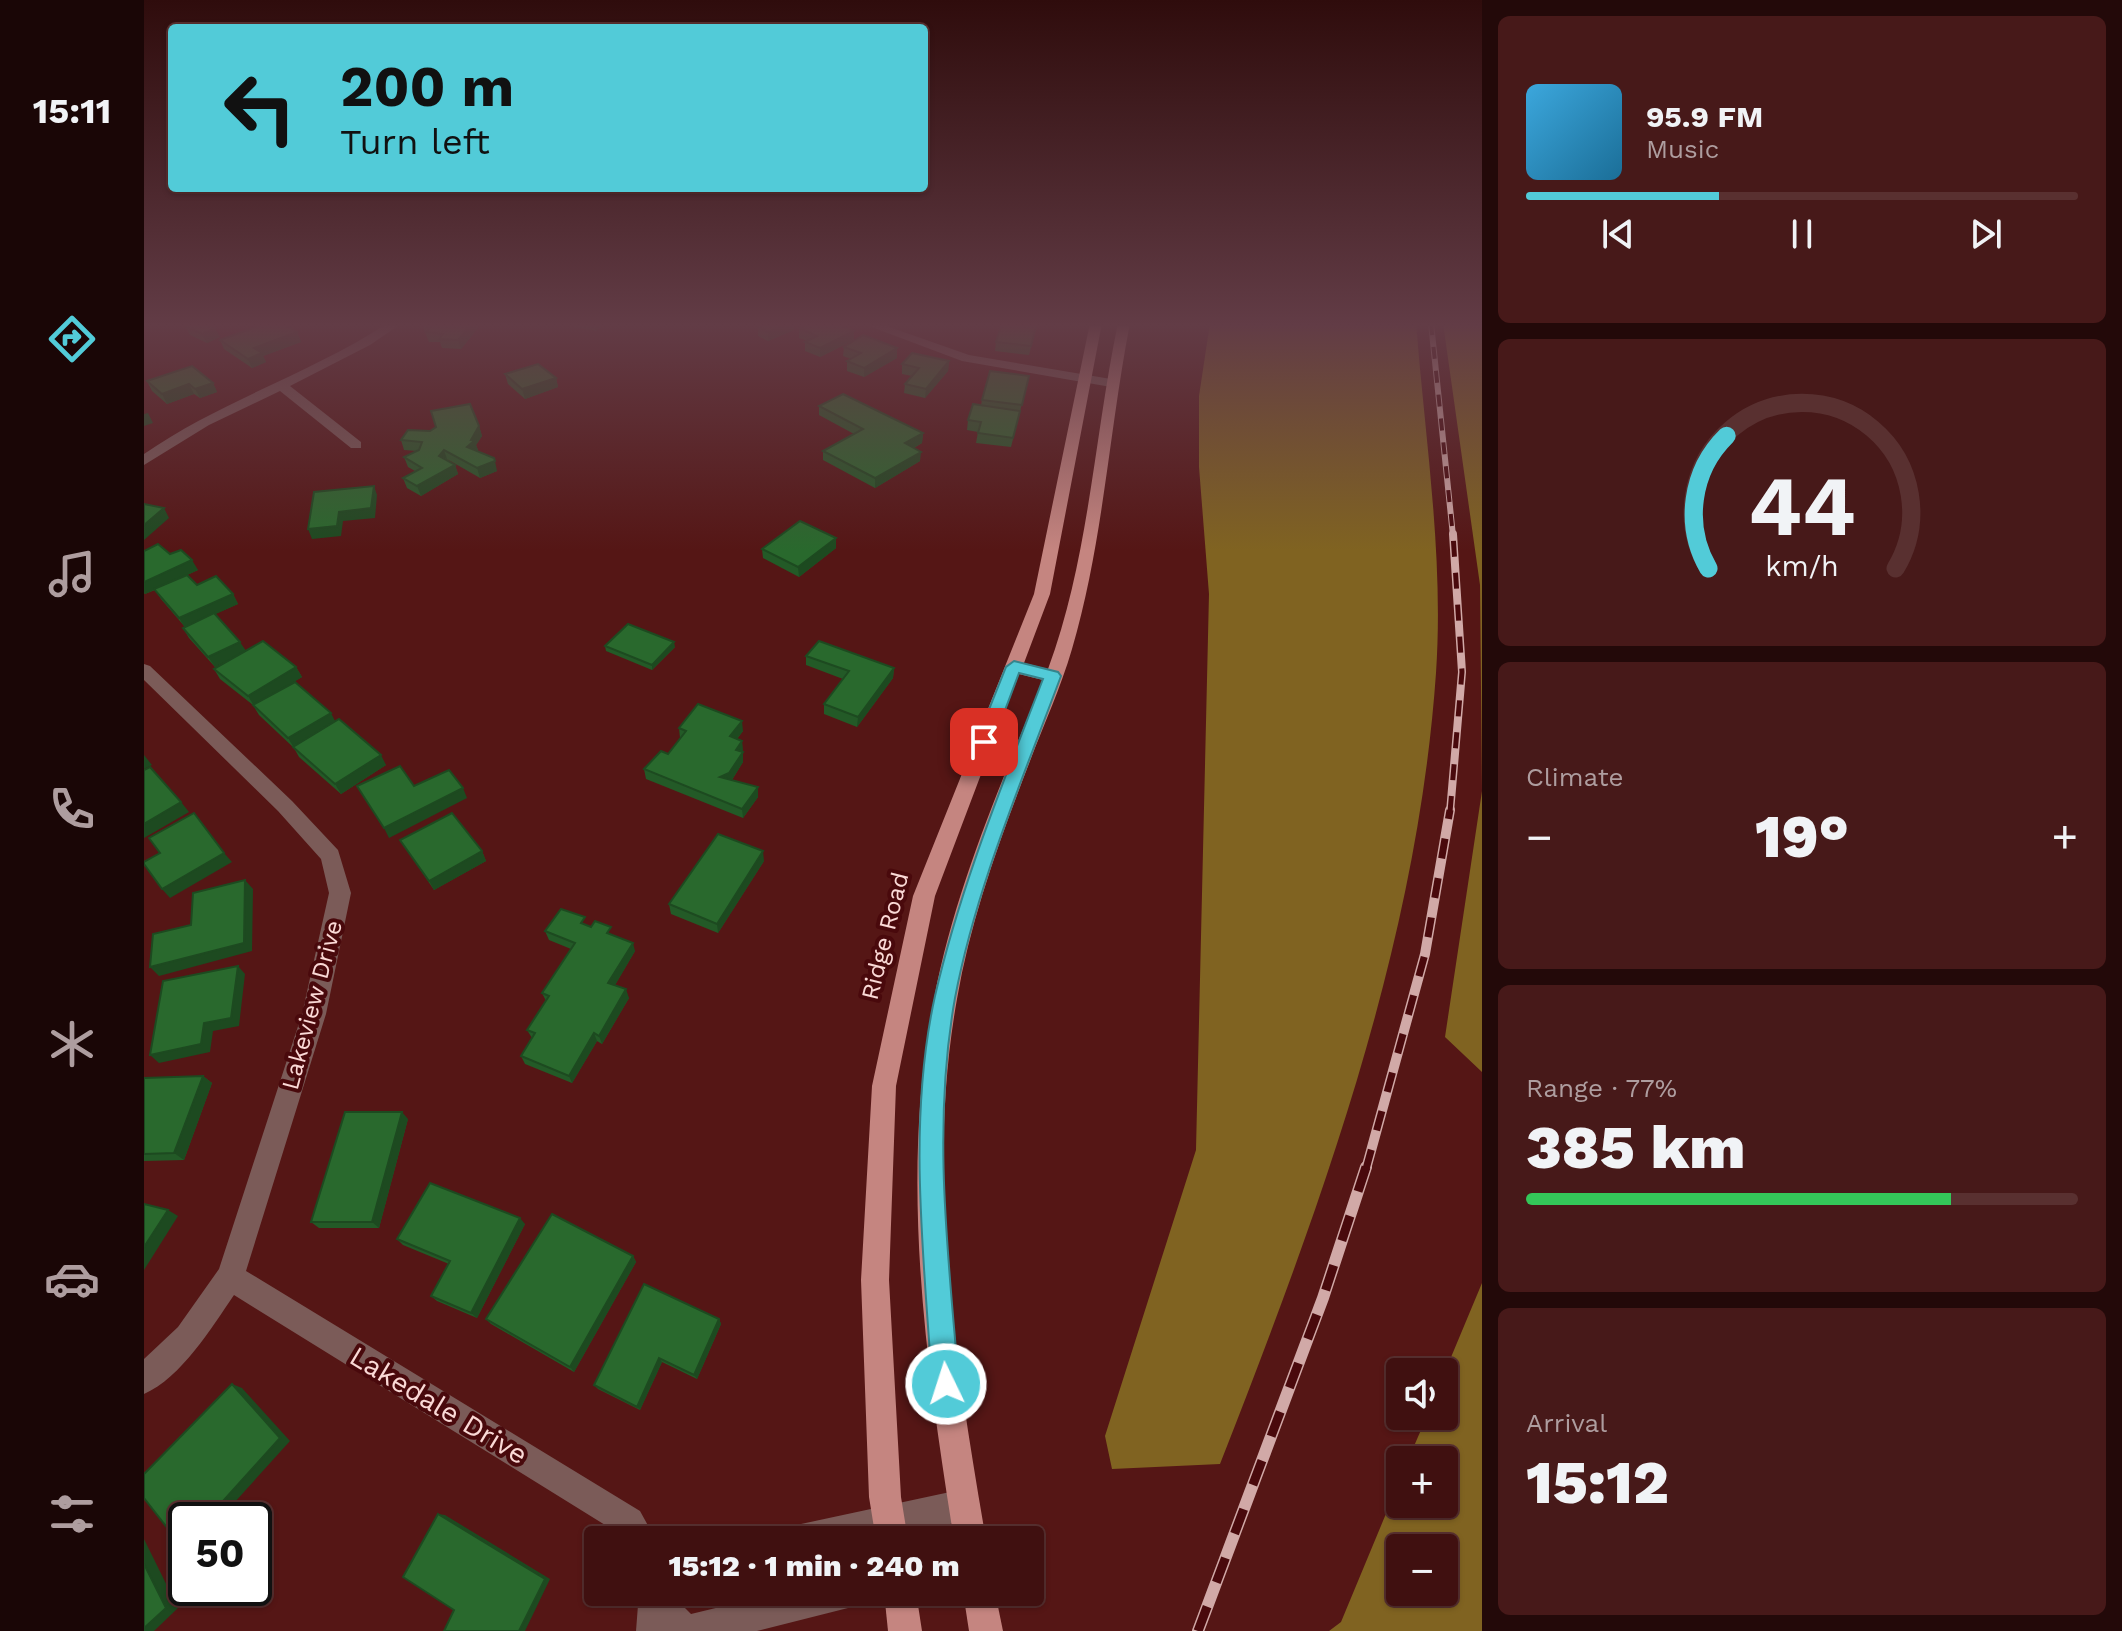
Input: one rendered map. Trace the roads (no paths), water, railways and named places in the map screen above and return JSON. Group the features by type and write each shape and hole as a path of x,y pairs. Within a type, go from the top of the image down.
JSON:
{"main road":[{"name":"Ridge Road","path":"890,1526 875,1280 884,1086 924,896 1042,594 1080,399"},
{"path":"968,1526 948,1415 930,1177 933,1103 945,998 980,868 1065,645 1086,551 1109,399"},
{"path":"1014,667 1053,676"},
{"path":"902,1606 905,1631"},
{"path":"982,1606 986,1631"}],"street":[{"path":"144,461 172,438 253,399"},
{"path":"298,399 356,445"},
{"name":"Lakeview Drive","path":"144,670 285,806 331,856 339,878 331,945 314,1014 230,1277 188,1337 144,1379"},
{"name":"Lakedale Drive","path":"230,1277 631,1526"},
{"path":"902,1526 964,1505"},
{"path":"657,1606 688,1631 791,1606"}],"railway":[{"path":"1439,399 1453,536"},
{"path":"1450,812 1462,672 1453,534"},
{"path":"1366,1169 1425,954 1450,810"},
{"path":"1198,1631 1323,1298 1366,1167"}]}
